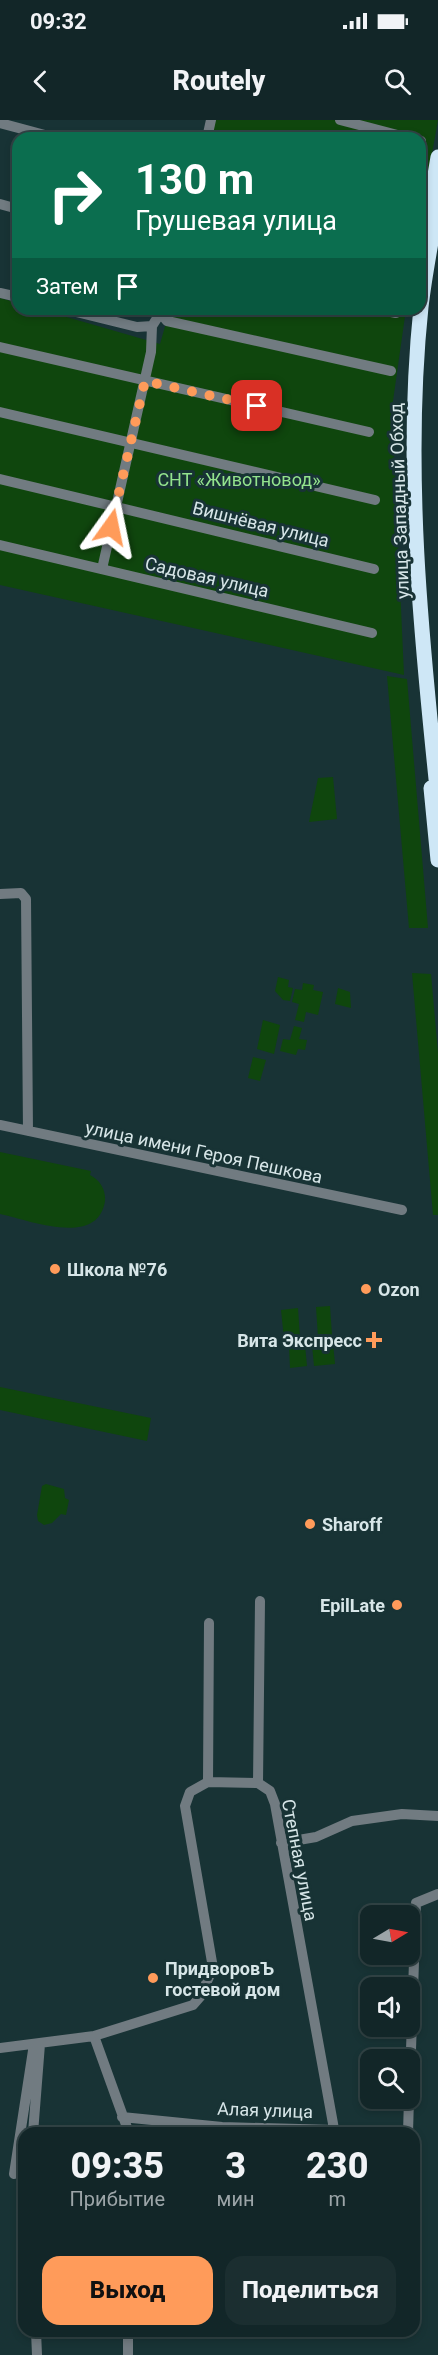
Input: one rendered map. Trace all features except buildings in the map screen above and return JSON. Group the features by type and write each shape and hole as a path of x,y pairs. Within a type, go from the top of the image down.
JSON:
{"highway":[{"path":"426,230 438,157"},
{"name":"улица Западный Обход","path":"426,276 438,203"},
{"name":"улица Западный Обход","path":"414,315 410,388 410,476 423,697 438,860"},
{"name":"улица Западный Обход","path":"420,315 416,388 415,475 420,593 438,798"}],"street":[{"path":"340,120 386,132"},
{"path":"0,123 34,132"},
{"path":"88,315 137,327 152,326"},
{"path":"102,569 151,352 152,326 160,315"},
{"path":"164,315 167,321 391,371"},
{"path":"0,347 369,432"},
{"path":"0,412 375,500"},
{"name":"Вишнёвая улица","path":"0,479 374,570"},
{"name":"Садовая улица","path":"0,545 372,633"},
{"path":"0,894 21,894 26,899 28,1131"},
{"name":"улица имени Героя Пешкова","path":"0,1125 402,1210"},
{"name":"Степная улица","path":"260,1601 258,1783 270,1791 334,2127"},
{"path":"208,1782 209,1623"},
{"path":"0,2048 94,2036 193,2004 200,1997 213,1968 185,1806 190,1792 208,1782 258,1783"},
{"path":"281,1843 316,1837 352,1821 402,1814 438,1816"},
{"path":"411,2049 416,1903 438,1894"},
{"path":"94,2036 126,2127"},
{"path":"33,2127 37,2043"},
{"path":"22,2127 37,2043"},
{"path":"408,2127 409,2109"},
{"name":"Алая улица","path":"122,2117 222,2127"},
{"path":"14,2174 18,2151"},
{"path":"36,2337 37,2355"},
{"path":"128,2337 128,2355"}],"green space":[{"path":"211,120 438,120 426,187 426,132 208,132"},
{"name":"СНТ «Животновод»","path":"0,298 12,301 12,315 60,315 160,344 168,315 405,315 392,408 404,675 0,585"},
{"path":"387,676 407,679 428,928 409,928"},
{"path":"333,777 337,819 309,822 318,778"},
{"path":"412,973 431,974 438,1053 438,1215 433,1215"},
{"path":"278,977 289,980 288,987 293,988 290,1001 283,1000 275,991"},
{"path":"303,983 314,985 313,990 323,992 318,1015 306,1012 304,1022 295,1020 299,1004 292,1002 295,989 302,990"},
{"path":"338,988 350,992 351,1008 335,1004"},
{"path":"263,1020 280,1025 274,1054 257,1049"},
{"path":"294,1026 302,1028 299,1039 307,1040 305,1050 298,1049 296,1055 280,1051 283,1039 290,1040"},
{"path":"253,1057 266,1060 260,1081 248,1078"},
{"path":"0,1152 91,1171 90,1175 99,1183 104,1193 105,1201 100,1215 90,1224 61,1227 0,1214"},
{"path":"330,1306 332,1335 318,1337 316,1307"},
{"path":"298,1308 300,1338 284,1339 281,1310"},
{"path":"333,1343 335,1364 314,1366 312,1345"},
{"path":"305,1345 307,1366 290,1368 289,1347"},
{"path":"0,1387 151,1418 147,1441 0,1410"},
{"path":"46,1484 64,1489 65,1498 69,1500 66,1515 61,1514 52,1523 44,1525 38,1521 37,1515 42,1486"}],"place":[{"name":"Школа №76","path":"55,1269"},
{"name":"Ozon","path":"366,1289"},
{"name":"Вита Экспресс","path":"374,1340"},
{"name":"Sharoff","path":"310,1524"},
{"name":"EpilLate","path":"397,1605"},
{"name":"ПридворовЪ гостевой дом","path":"153,1978"}],"route":[{"path":"111,527 145,381 257,406"}]}
